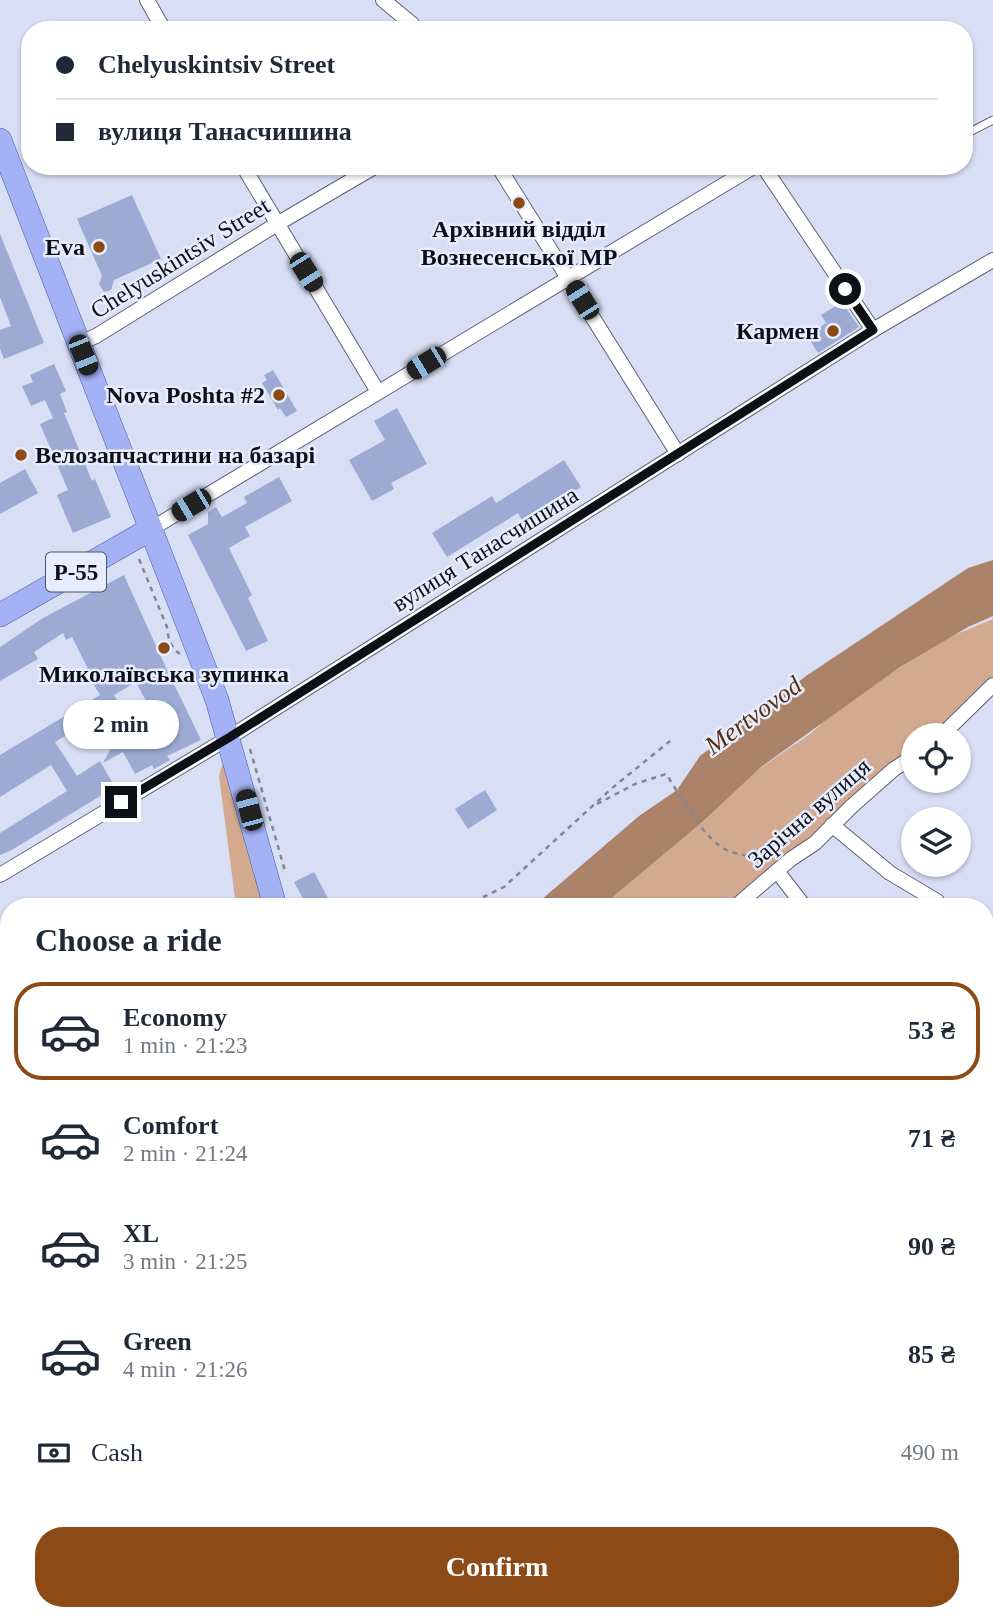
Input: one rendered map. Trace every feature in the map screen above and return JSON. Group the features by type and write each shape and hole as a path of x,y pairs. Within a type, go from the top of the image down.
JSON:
{"main road":[{"path":"0,140 218,700 273,898"},
{"name":"Р-55","path":"0,615 152,529"}],"street":[{"path":"147,0 159,21"},
{"path":"383,0 408,21"},
{"path":"248,175 378,392"},
{"name":"Chelyuskintsiv Street","path":"78,344 96,336 360,175"},
{"path":"504,175 678,454"},
{"path":"152,529 569,278 727,175"},
{"path":"769,175 873,330"},
{"name":"вулиця Танасчишина","path":"0,875 230,737 873,330 993,260"},
{"path":"955,723 991,691"},
{"name":"Зарічна вулиця","path":"746,898 791,859 815,844 832,825 901,764"},
{"path":"832,825 890,873 932,898"},
{"path":"778,872 798,898"}],"lane":[{"path":"973,130 993,120"}],"path":[{"path":"139,559 167,627 169,639 174,649 182,656"},
{"path":"481,898 504,887 594,805 670,741"},
{"path":"594,805 635,784 666,774 713,842 728,851 753,857 791,859"}],"shaded area":[{"path":"993,560 993,616 968,627 900,667 761,767 700,824 612,898 543,898 639,816 677,790 700,756 806,676 968,568"},
{"path":"993,619 993,684 952,723 901,723 901,767 742,898 612,898 700,824 750,775 810,734 848,701 940,641"},
{"path":"222,765 230,769 267,898 235,898 219,776"}],"building":[{"path":"132,195 161,259 114,280 111,290 104,292 99,284 102,276 77,219"},
{"path":"0,234 44,343 4,359 0,349 0,330 11,326 0,297"},
{"name":"Кармен","path":"842,302 859,327 818,353 807,336 826,323 821,315"},
{"path":"54,364 66,391 60,394 67,412 64,413 92,481 95,479 111,517 73,533 57,495 68,490 40,424 53,418 45,400 31,406 22,386 33,382 30,375"},
{"name":"Nova Poshta #2","path":"273,370 297,411 286,417 280,408 278,410 262,383 267,380 264,375"},
{"path":"397,408 427,464 391,483 394,489 372,501 349,460 385,440 374,421"},
{"path":"564,460 581,487 524,523 518,513 447,557 432,533 492,496 496,503"},
{"path":"25,469 38,493 0,514 0,483"},
{"path":"279,477 292,501 245,527 250,536 229,548 252,595 248,598 268,641 246,651 188,535 208,524 208,512 216,507 222,517 247,503 244,497"},
{"path":"124,575 156,646 165,641 170,651 160,655 201,740 167,756 170,760 154,769 152,765 135,774 123,752 103,763 126,720 100,735 91,720 55,742 77,776 100,761 115,787 0,855 0,833 67,791 51,765 0,797 0,755 100,695 85,670 88,669 72,637 66,640 63,633 34,652 38,659 0,681 0,647 43,618","holes":["136,682 149,707 128,718 114,695"]},
{"path":"485,790 497,810 468,829 455,809"},
{"path":"314,872 328,898 303,898 294,882"}],"place":[{"name":"Архівний відділ Вознесенської МР","path":"519,203"},
{"name":"Eva","path":"99,247"},
{"name":"Кармен","path":"833,331"},
{"name":"Nova Poshta #2","path":"279,395"},
{"name":"Велозапчастини на базарі","path":"21,455"},
{"name":"Миколаївська зупинка","path":"164,648"}],"route":[{"path":"121,802 230,737 873,330 845,289"}],"water label":[{"name":"Mertvovod","path":"753,715"}]}
